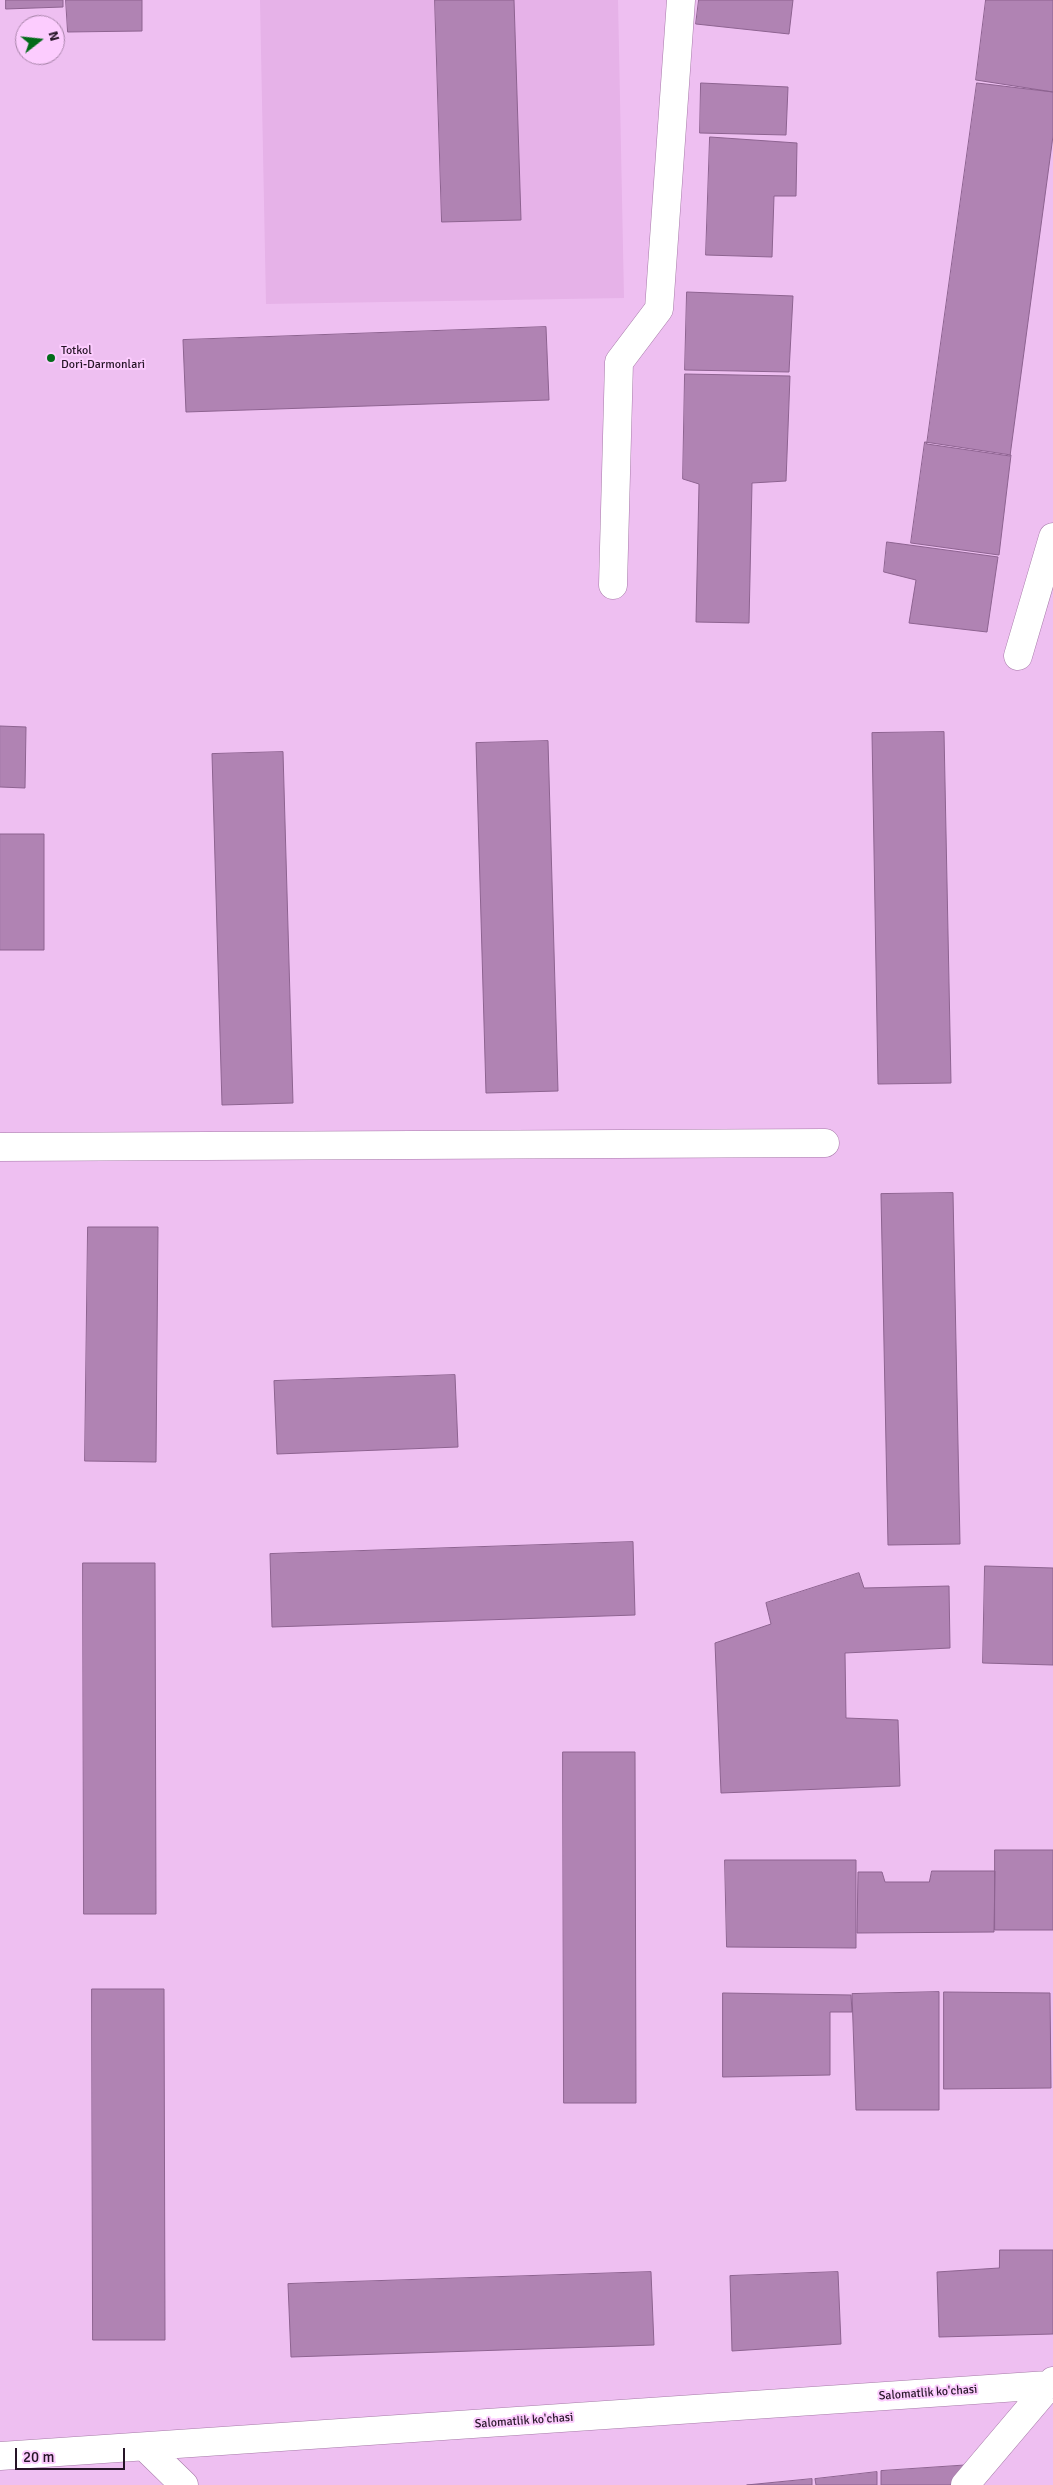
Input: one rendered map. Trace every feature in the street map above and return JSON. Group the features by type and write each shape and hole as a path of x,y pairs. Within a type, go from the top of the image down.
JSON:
{"street":[{"path":"612,585 619,362 660,309 681,0"},
{"path":"1018,656 1053,537"},
{"path":"0,1146 825,1143"},
{"path":"965,2485 1051,2383"},
{"name":"Salomatlik ko'chasi","path":"0,2456 1051,2383"},
{"path":"145,2447 184,2485"}],"shaded area":[{"path":"260,0 618,0 624,298 266,304"}],"building":[{"path":"6,0 63,0 63,7 6,9"},
{"path":"66,0 142,0 142,31 68,32"},
{"path":"435,0 514,0 521,220 442,222"},
{"path":"699,0 793,0 789,34 696,24"},
{"path":"986,0 1053,0 1053,92 976,80"},
{"path":"701,83 788,87 786,135 700,133"},
{"path":"977,83 1053,92 1053,136 1010,456 927,444"},
{"path":"710,137 797,143 796,196 774,196 772,257 706,255"},
{"path":"687,292 793,296 789,372 685,370"},
{"path":"546,327 549,400 186,412 183,340"},
{"path":"685,374 790,376 786,481 752,483 749,623 696,622 699,484 683,479"},
{"path":"925,442 1011,455 999,555 911,543"},
{"path":"887,542 998,557 987,632 909,623 916,580 884,572"},
{"path":"0,726 26,727 25,788 0,787"},
{"path":"944,732 951,1083 878,1084 872,733"},
{"path":"548,741 558,1091 486,1093 476,743"},
{"path":"283,752 293,1103 222,1105 212,754"},
{"path":"0,834 44,834 44,950 0,950"},
{"path":"953,1193 960,1544 888,1545 881,1194"},
{"path":"88,1227 158,1227 156,1462 85,1461"},
{"path":"455,1375 458,1447 277,1454 274,1381"},
{"path":"633,1542 635,1615 272,1627 270,1554"},
{"path":"83,1563 155,1563 156,1914 84,1914"},
{"path":"985,1566 1053,1568 1053,1665 983,1663"},
{"path":"859,1573 864,1588 949,1586 950,1648 845,1653 846,1718 898,1720 900,1786 721,1793 715,1643 771,1624 766,1603"},
{"path":"563,1752 635,1752 636,2103 564,2103"},
{"path":"995,1850 1053,1850 1053,1930 995,1930"},
{"path":"725,1860 856,1860 856,1948 727,1947"},
{"path":"932,1871 995,1871 994,1932 857,1933 858,1872 882,1872 885,1882 929,1882"},
{"path":"92,1989 164,1989 165,2340 93,2340"},
{"path":"939,1992 939,2110 856,2110 852,1994"},
{"path":"944,1992 1050,1993 1051,2088 944,2089"},
{"path":"723,1993 851,1995 852,2012 830,2012 830,2075 723,2077"},
{"path":"1000,2250 1053,2250 1053,2334 939,2337 937,2272 999,2268"},
{"path":"651,2272 654,2345 291,2357 288,2284"},
{"path":"838,2272 841,2344 732,2351 730,2276"},
{"path":"969,2465 950,2485 881,2485 881,2471"},
{"path":"877,2472 877,2485 816,2485 815,2479"},
{"path":"812,2479 812,2485 747,2485"}],"place":[{"name":"Totkol Dori-Darmonlari","path":"51,358"}]}
